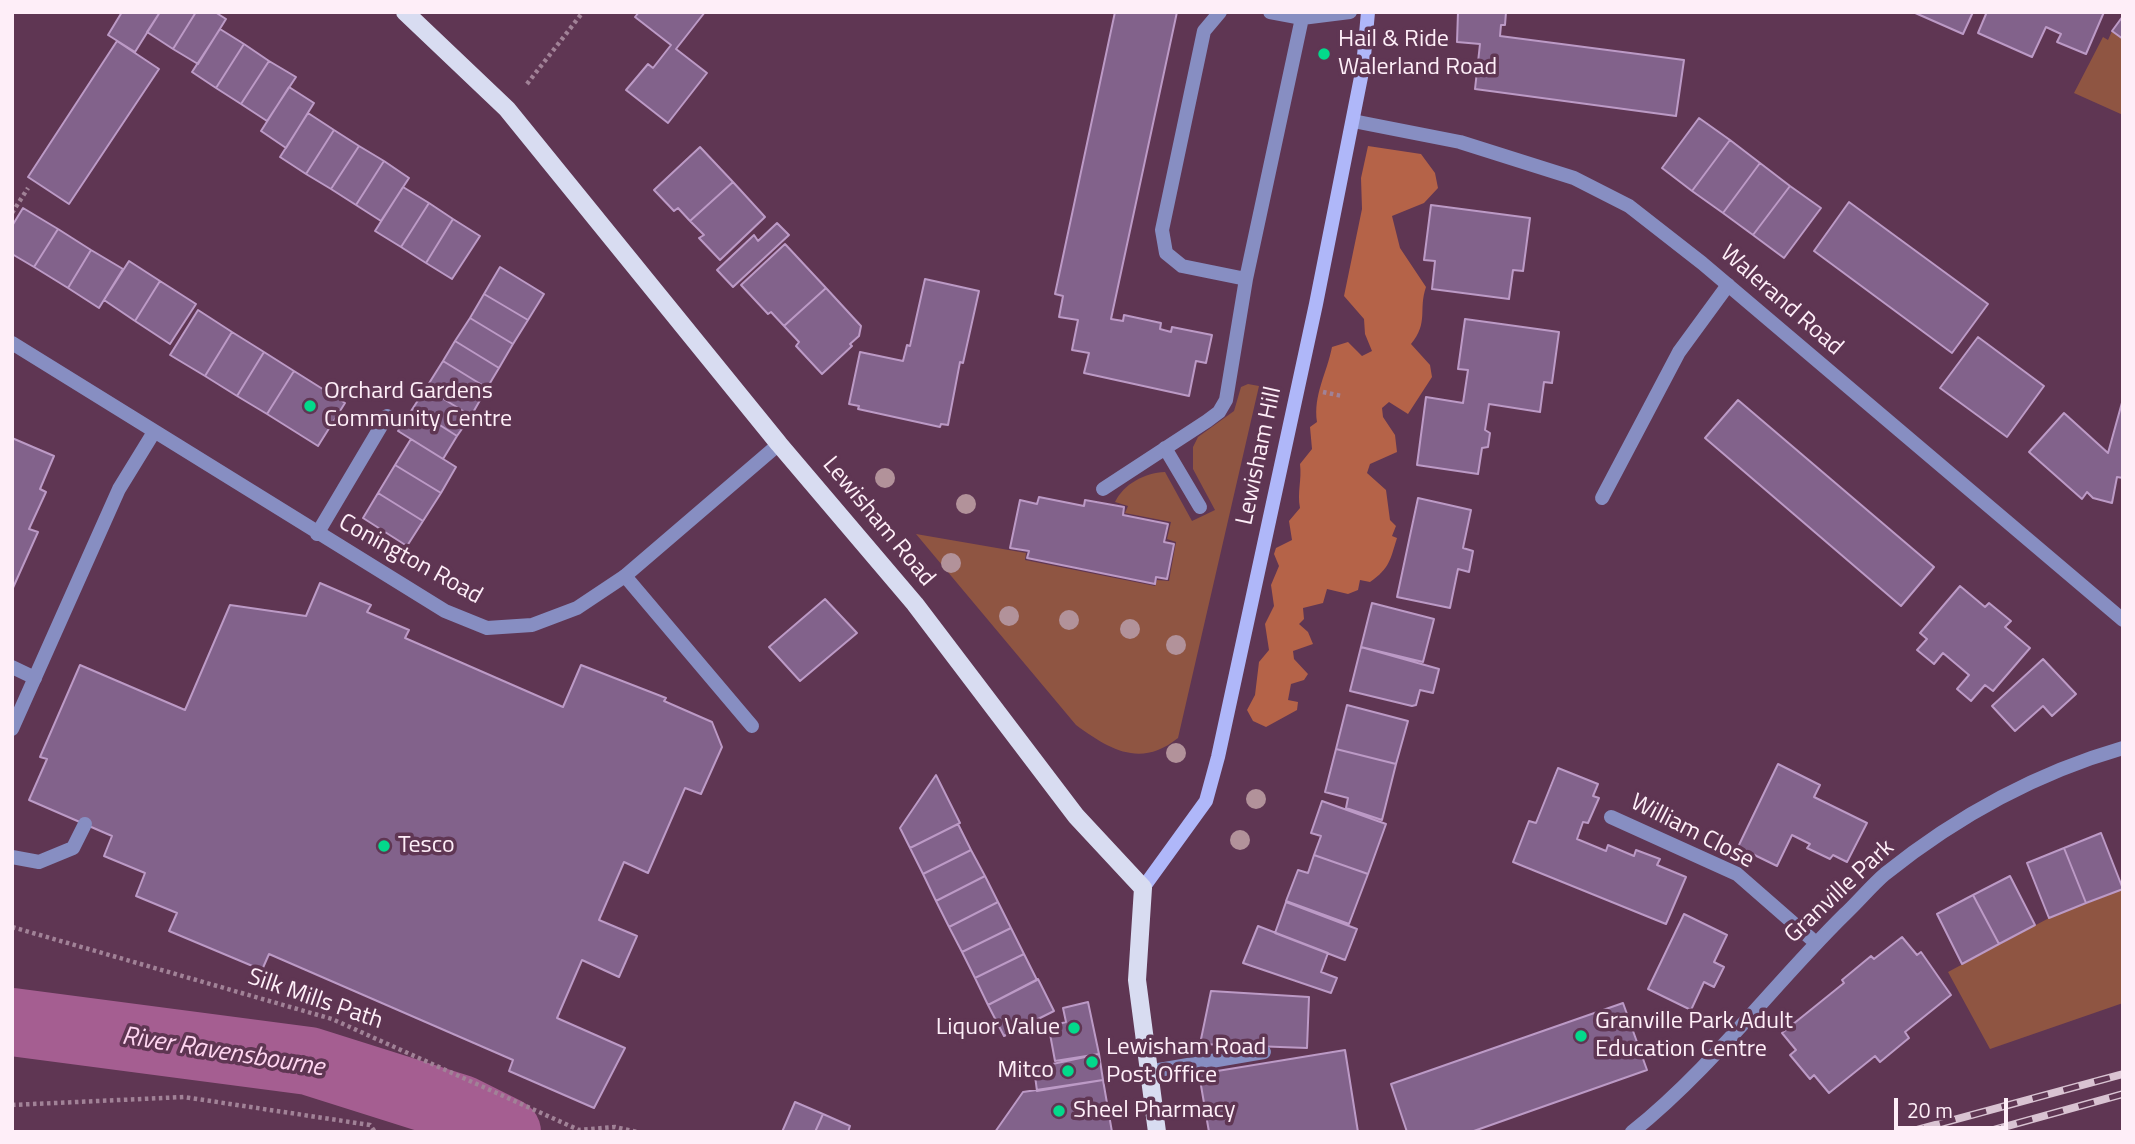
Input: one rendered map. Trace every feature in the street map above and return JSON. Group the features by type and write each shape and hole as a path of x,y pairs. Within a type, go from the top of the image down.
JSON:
{"main road":[{"name":"Lewisham Road","path":"405,12 507,109 779,444 915,604 1076,816 1143,888"},
{"path":"1143,888 1137,980 1157,1132"}],"street":[{"path":"1220,12 1204,31 1162,230 1166,253 1182,266 1246,279"},
{"path":"1270,12 1302,18 1350,12"},
{"name":"Lewisham Hill","path":"1143,888 1206,800 1218,757 1353,121 1363,66 1368,12"},
{"path":"1103,488 1219,412 1226,400 1246,279 1302,18"},
{"name":"Walerand Road","path":"1353,121 1460,142 1574,178 1629,206 1728,285 2123,620"},
{"path":"1602,498 1679,352 1728,285"},
{"name":"Conington Road","path":"12,343 445,611 486,628 532,625 577,608 625,576 779,444"},
{"path":"317,534 387,416"},
{"path":"12,729 119,489 154,432"},
{"path":"1165,448 1200,507"},
{"path":"625,576 752,726"},
{"path":"12,667 35,678"},
{"name":"Granville Park","path":"1632,1132 1665,1105 1816,943 1884,875 1959,818 2071,763 2123,748"},
{"name":"William Close","path":"1611,817 1737,874 1816,943"},
{"path":"12,857 39,862 74,848 85,824"},
{"path":"1147,1072 1264,1052"}],"path":[{"path":"527,84 583,12"},
{"path":"12,213 28,188"},
{"path":"1326,393 1342,396"},
{"name":"Silk Mills Path","path":"12,928 332,1019 577,1131 615,1127 638,1132"},
{"path":"12,1105 184,1097 370,1125 375,1132"}],"shaded area":[{"path":"2112,31 2123,39 2123,115 2074,93 2103,37 2108,40"},
{"path":"1368,146 1421,154 1435,173 1438,188 1424,203 1392,216 1400,248 1426,287 1422,322 1411,344 1430,365 1432,377 1408,414 1389,402 1382,408 1383,417 1395,435 1397,452 1370,464 1367,473 1386,490 1390,520 1396,526 1392,536 1397,538 1388,563 1370,582 1360,580 1358,590 1348,594 1327,589 1323,603 1303,608 1304,619 1299,624 1308,632 1313,644 1293,651 1294,659 1308,674 1304,680 1291,684 1288,700 1298,702 1297,710 1266,727 1253,721 1247,710 1255,695 1259,662 1269,650 1265,624 1274,606 1271,585 1279,566 1274,554 1276,548 1292,540 1289,521 1300,508 1300,464 1312,449 1310,427 1317,422 1321,384 1332,347 1348,342 1362,356 1372,351 1365,334 1364,319 1344,296 1362,209 1361,178"},
{"path":"1248,384 1259,386 1178,738 1164,747 1138,754 1113,748 1076,725 916,534 1026,553 1025,560 1155,586 1157,580 1169,581 1176,542 1167,539 1171,522 1125,513 1128,506 1115,502 1135,481 1165,472 1192,521 1215,510 1193,469 1193,447 1198,437 1234,411 1241,387"},
{"path":"2123,889 2123,1003 1990,1049 1948,972 2049,918"}],"building":[{"path":"122,12 160,12 135,52 108,35"},
{"path":"160,12 196,12 173,49 147,32"},
{"path":"196,12 215,12 226,19 198,64 173,49"},
{"path":"639,12 705,12 676,49 707,73 668,123 626,90 648,64 653,68 671,45 635,17"},
{"path":"1115,12 1177,12 1111,319 1123,321 1124,315 1161,323 1160,329 1171,332 1172,327 1212,335 1206,363 1196,361 1189,396 1084,373 1089,353 1072,350 1078,320 1059,317 1063,296 1055,294"},
{"path":"1458,12 1506,12 1505,25 1501,25 1500,36 1684,60 1676,116 1475,89 1480,44 1457,42"},
{"path":"1913,12 1973,12 1963,34"},
{"path":"1983,12 2104,12 2086,54 2057,42 2061,34 2046,27 2032,57 1978,33 1986,14"},
{"path":"2123,16 2123,39 2112,31"},
{"path":"220,29 244,44 216,88 192,72"},
{"path":"117,41 159,69 69,204 28,177"},
{"path":"244,44 269,61 241,104 216,88"},
{"path":"269,61 296,77 267,121 241,104"},
{"path":"289,87 314,103 286,148 261,131"},
{"path":"308,113 334,130 306,174 280,157"},
{"path":"1699,118 1730,140 1692,191 1662,168"},
{"path":"334,130 359,146 331,189 306,174"},
{"path":"1730,140 1760,163 1723,213 1692,191"},
{"path":"359,146 384,161 356,205 331,189"},
{"path":"700,147 733,182 690,221 678,208 674,211 654,190"},
{"path":"384,161 409,178 381,221 356,205"},
{"path":"1760,163 1790,186 1753,235 1723,213"},
{"path":"733,182 765,217 720,260 699,238 704,235 690,221"},
{"path":"1790,186 1821,208 1784,258 1753,235"},
{"path":"403,187 429,203 401,247 375,231"},
{"path":"1849,202 1988,304 1952,353 1814,251"},
{"path":"429,203 453,219 426,263 401,247"},
{"path":"1431,205 1530,218 1523,271 1513,270 1509,299 1432,289 1435,261 1424,260"},
{"path":"23,208 58,229 34,267 12,254 12,226"},
{"path":"453,219 480,236 452,279 426,263"},
{"path":"777,223 789,235 733,287 717,270 754,235 758,241"},
{"path":"58,229 91,250 68,288 34,267"},
{"path":"785,244 826,288 784,326 771,312 768,314 741,285"},
{"path":"91,250 123,269 99,308 68,288"},
{"path":"129,261 160,281 135,321 104,300"},
{"path":"500,267 544,294 528,320 484,294"},
{"path":"925,279 979,291 963,363 960,362 948,425 941,424 940,427 858,409 859,406 849,404 860,352 903,361 907,345 910,346"},
{"path":"160,281 196,304 170,344 135,321"},
{"path":"826,288 861,326 859,336 850,344 852,346 822,374 796,346 799,342 784,326"},
{"path":"484,294 528,320 513,344 470,318"},
{"path":"198,310 232,332 205,376 170,355"},
{"path":"470,318 513,344 499,368 455,341"},
{"path":"1465,319 1559,332 1552,383 1544,382 1540,412 1489,404 1485,430 1490,433 1488,447 1482,448 1478,474 1417,465 1426,397 1463,403 1468,370 1458,369"},
{"path":"232,332 264,352 237,396 205,376"},
{"path":"1978,337 2044,386 2007,437 1940,388"},
{"path":"455,341 499,368 487,388 443,361"},
{"path":"264,352 294,371 267,414 237,396"},
{"path":"443,361 487,388 471,416 426,388"},
{"path":"294,371 345,403 318,446 267,414"},
{"path":"426,388 471,416 457,436 413,408"},
{"path":"2123,399 2123,478 2117,477 2112,503 2093,498 2087,492 2082,499 2029,452 2064,413 2108,453"},
{"path":"1738,400 1934,567 1901,606 1705,438"},
{"path":"413,408 457,436 443,459 398,431"},
{"path":"12,438 54,456 40,489 46,492 29,529 38,532 12,590"},
{"path":"411,439 456,467 441,493 395,465"},
{"path":"395,465 441,493 423,521 378,493"},
{"path":"378,493 423,521 407,546 363,518"},
{"path":"1039,497 1084,506 1085,500 1124,507 1123,515 1168,524 1164,542 1174,544 1167,579 1156,577 1155,584 1027,558 1029,551 1010,548 1020,500 1037,504"},
{"path":"1418,498 1471,510 1463,548 1473,551 1469,572 1458,569 1450,608 1397,597"},
{"name":"Tesco","path":"320,583 371,605 367,612 409,630 405,638 563,707 581,665 666,698 664,701 712,722 722,747 701,794 685,788 648,873 624,862 599,920 637,936 619,977 582,960 557,1018 625,1048 594,1108 509,1071 513,1060 269,954 262,970 169,931 177,913 136,896 145,873 104,856 112,836 29,800 47,759 40,757 80,665 185,710 230,605 306,616"},
{"path":"1960,586 1985,607 1989,603 2011,621 2005,627 2030,648 1993,691 1985,685 1971,701 1957,689 1969,675 1943,653 1934,664 1917,650 1927,639 1920,633"},
{"path":"825,599 857,633 800,681 769,647"},
{"path":"1372,603 1434,619 1423,662 1361,647"},
{"path":"1361,647 1439,669 1433,693 1420,690 1416,705 1412,706 1350,691"},
{"path":"2043,659 2076,694 2052,716 2043,706 2015,731 1992,706"},
{"path":"1347,705 1408,721 1396,764 1336,749"},
{"path":"1336,749 1396,764 1382,820 1346,808 1348,798 1325,792"},
{"path":"1778,764 1820,785 1814,797 1867,823 1847,862 1833,855 1830,859 1807,848 1810,844 1792,835 1777,866 1738,847"},
{"path":"1558,768 1598,784 1593,796 1599,798 1588,823 1583,822 1577,839 1606,851 1608,845 1634,856 1636,850 1660,859 1657,865 1686,877 1666,924 1513,862 1529,821 1536,823"},
{"path":"936,775 960,823 910,848 900,828"},
{"path":"1322,801 1386,824 1368,874 1314,855 1321,836 1311,833"},
{"path":"958,824 971,850 923,874 910,848"},
{"path":"2101,833 2123,889 2086,903 2064,848"},
{"path":"2064,848 2086,903 2049,918 2027,863"},
{"path":"971,850 985,876 936,901 923,874"},
{"path":"1314,855 1368,874 1349,924 1286,901 1298,870 1308,873"},
{"path":"985,876 998,902 949,927 936,901"},
{"path":"2010,876 2035,925 1999,944 1973,895"},
{"path":"1973,895 1999,944 1962,964 1937,914"},
{"path":"998,902 1011,928 962,952 949,927"},
{"path":"1286,902 1357,929 1345,960 1275,933"},
{"path":"1684,914 1727,935 1714,962 1724,967 1714,987 1704,982 1691,1010 1648,989"},
{"path":"1258,926 1328,953 1321,972 1337,978 1331,993 1243,963"},
{"path":"1011,928 1024,954 975,978 962,952"},
{"path":"1902,937 1917,955 1921,952 1951,995 1905,1032 1909,1038 1880,1062 1875,1056 1829,1093 1814,1075 1810,1079 1790,1055 1796,1050 1782,1033 1844,983 1842,980 1871,956 1874,959"},
{"path":"1024,954 1037,980 988,1005 975,978"},
{"path":"1038,979 1054,1011 1004,1036 988,1005"},
{"path":"1211,991 1309,997 1307,1048 1200,1044"},
{"name":"Liquor Value","path":"1088,1002 1099,1054 1055,1061 1050,1034 1056,1032 1055,1025 1066,1022 1063,1008"},
{"name":"Granville Park Adult Education Centre","path":"1623,1003 1647,1070 1471,1132 1407,1132 1391,1084"},
{"path":"1345,1050 1358,1132 1209,1132 1199,1074"},
{"name":"Mitco","path":"1099,1054 1103,1080 1037,1091 1034,1068"},
{"name":"Sheel Pharmacy","path":"1103,1080 1112,1132 995,1132 1023,1092"},
{"path":"795,1102 823,1114 815,1132 782,1132"},
{"path":"823,1114 850,1126 848,1132 815,1132"},
{"path":"361,1131 361,1132 216,1132"}],"waterway":[{"name":"River Ravensbourne","path":"12,1022 309,1061 461,1109 507,1132"}],"railway":[{"path":"1909,1132 2123,1074"},
{"path":"1986,1132 2123,1094"}],"place":[{"name":"Hail & Ride Walerland Road","path":"1324,54"},
{"name":"Orchard Gardens Community Centre","path":"310,406"},
{"name":"Tesco","path":"384,846"},
{"name":"Liquor Value","path":"1074,1028"},
{"name":"Granville Park Adult Education Centre","path":"1581,1036"},
{"name":"Lewisham Road Post Office","path":"1092,1062"},
{"name":"Mitco","path":"1068,1071"},
{"name":"Sheel Pharmacy","path":"1059,1111"}]}
